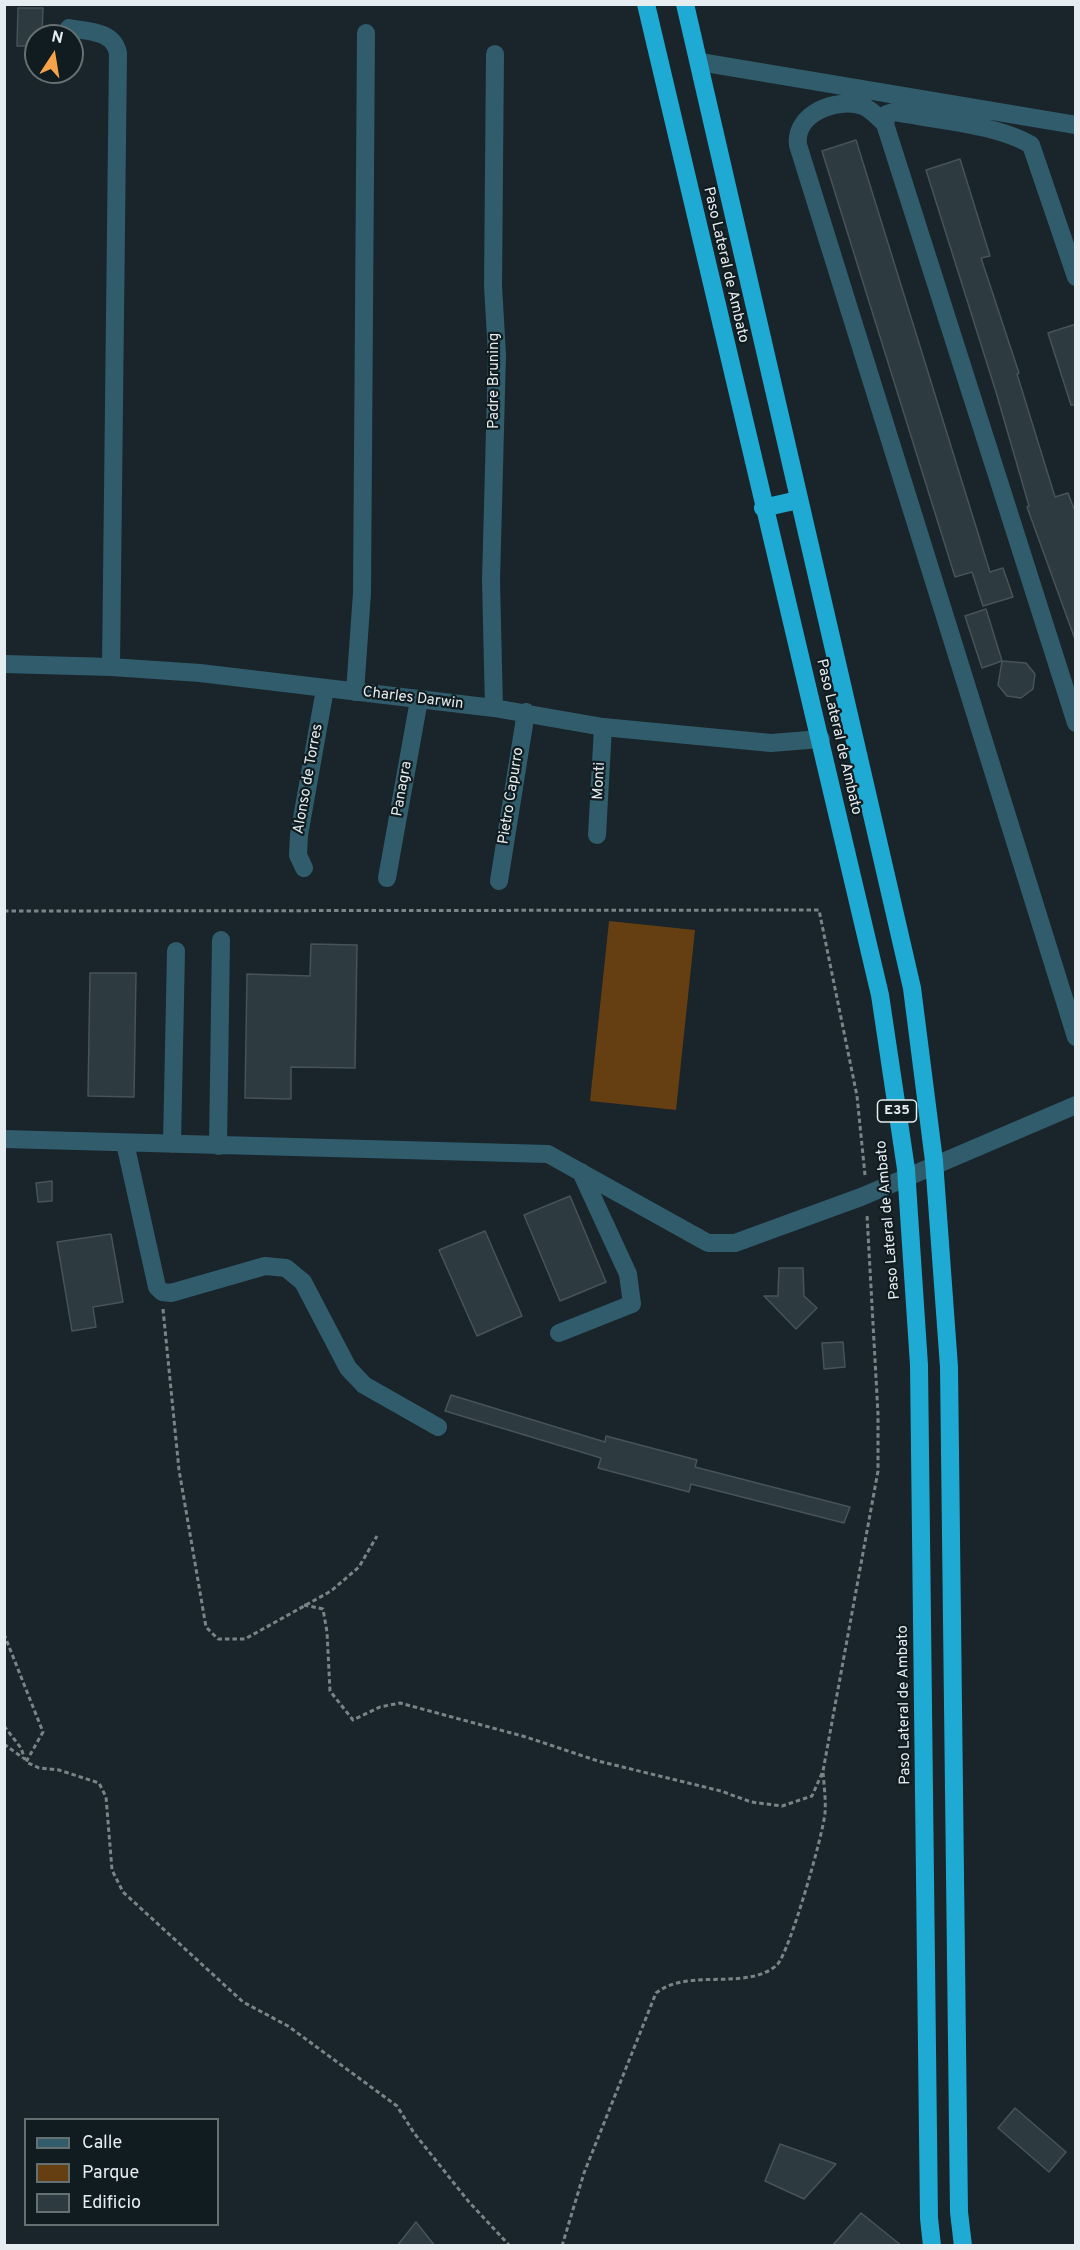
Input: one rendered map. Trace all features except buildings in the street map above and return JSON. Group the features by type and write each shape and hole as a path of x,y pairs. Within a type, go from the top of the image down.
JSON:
{"highway":[{"name":"Paso Lateral de Ambato","path":"646,4 763,508 821,739 880,995 906,1169 918,1365 932,2246"},
{"name":"Paso Lateral de Ambato","path":"685,4 912,988 934,1161 949,1367 959,2212 963,2246"},
{"path":"763,508 798,500"}],"street":[{"path":"84,31 109,36 116,43 118,53 111,667"},
{"path":"355,692 362,593 366,33"},
{"name":"Padre Bruning","path":"494,708 491,580 497,354 493,286 495,54"},
{"path":"700,62 1076,125"},
{"path":"885,124 863,106 843,104 831,106 802,122 796,134 1076,1037"},
{"path":"1076,278 1031,145 1022,139 996,132 893,112 887,114 885,124 1076,723"},
{"name":"Charles Darwin","path":"4,664 111,667 212,675 526,712 603,727 771,743 821,739"},
{"name":"Alonso de Torres","path":"304,868 298,855 299,835 325,689"},
{"name":"Panagra","path":"387,878 419,700"},
{"name":"Pietro Capurro","path":"499,881 526,712"},
{"name":"Monti","path":"597,835 603,727"},
{"path":"219,1146 221,940"},
{"path":"172,1144 176,951"},
{"path":"4,1139 548,1154 708,1243 735,1244 865,1198 1076,1105"},
{"path":"125,1143 157,1287 162,1292 171,1293 265,1266 286,1268 303,1282 348,1368 364,1385 438,1427"},
{"path":"559,1333 632,1304 628,1274 581,1172"}],"path":[{"path":"4,911 819,910 857,1096 878,1414 878,1472 866,1550 823,1771 812,1796 782,1806 751,1802 721,1791 670,1780 468,1720 400,1703 380,1707 352,1720 330,1691 327,1632 323,1609 304,1605"},
{"path":"162,1292 179,1470 206,1627 218,1639 245,1640 331,1591 359,1567 377,1536"},
{"path":"4,1634 43,1732 26,1761"},
{"path":"4,1726 21,1748 26,1761"},
{"path":"4,1744 39,1768 59,1770 99,1784 106,1797 112,1870 123,1892 243,2002 288,2026 397,2106 414,2133 469,2202 510,2246"},
{"path":"562,2246 584,2173 656,1993 663,1987 706,1978 725,1979 765,1973 777,1965 790,1943 825,1813 823,1771"}],"green space":[{"path":"609,921 695,930 676,1110 590,1101"}]}
